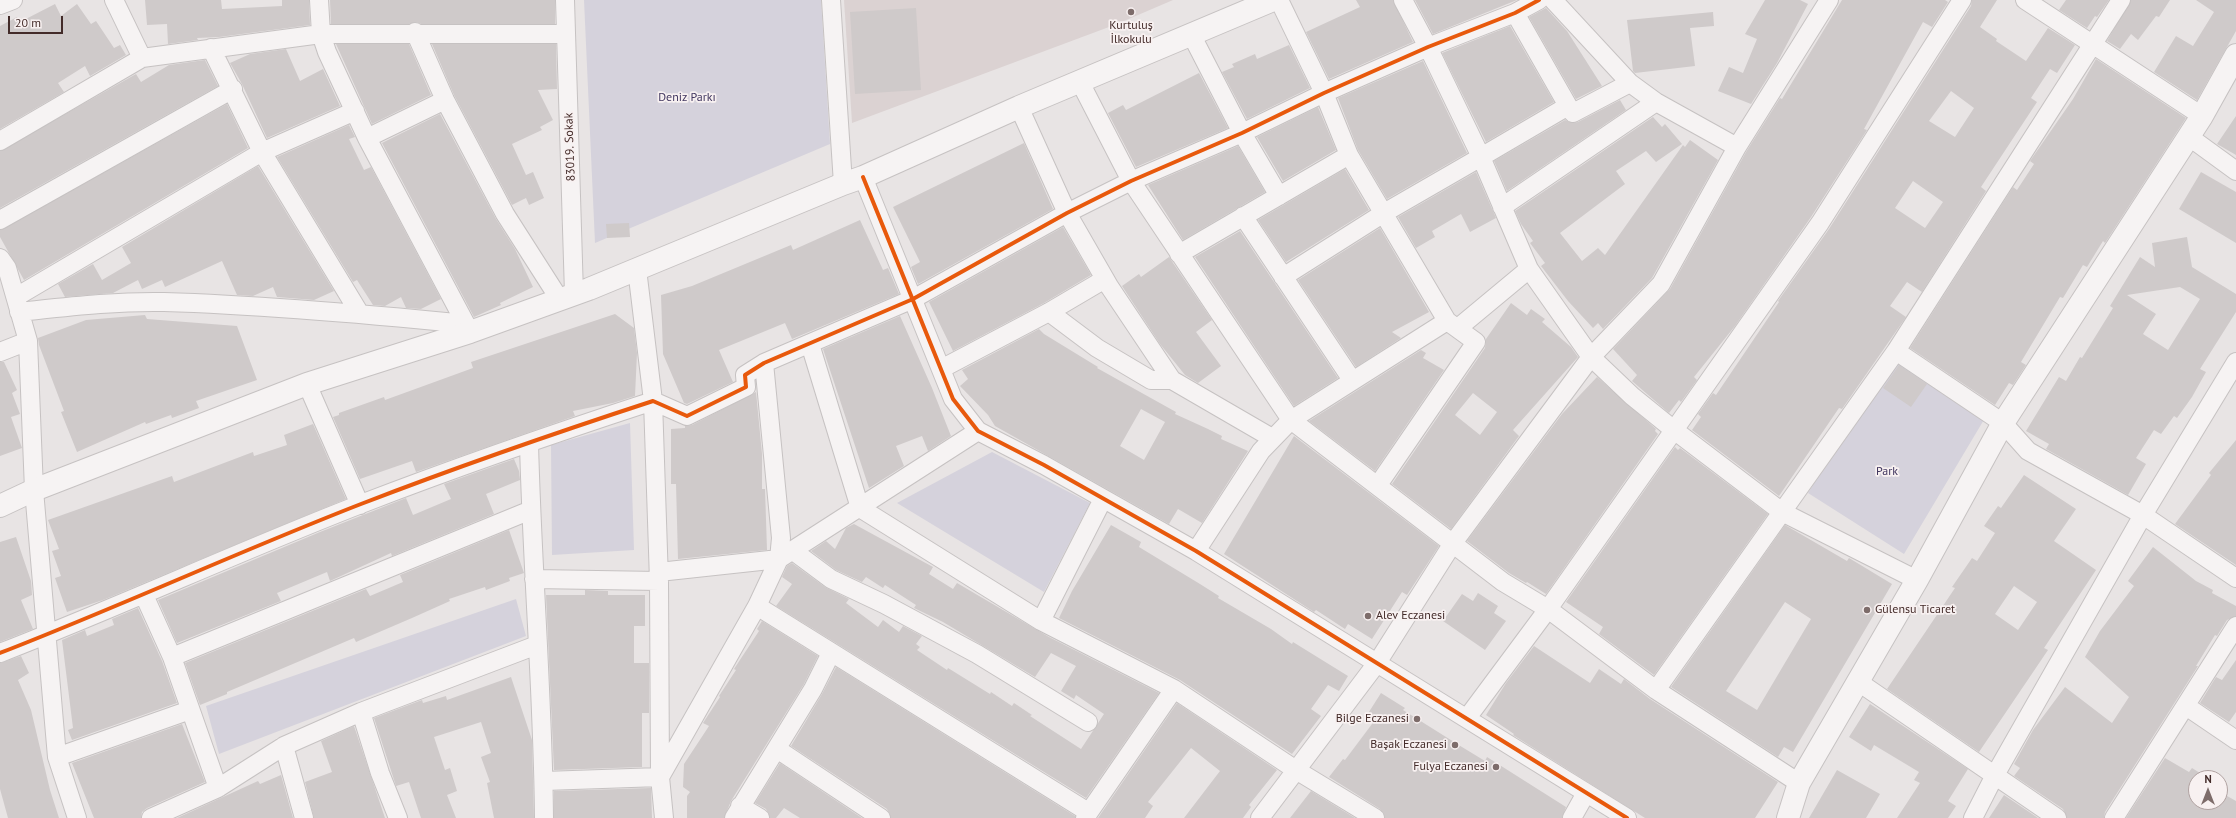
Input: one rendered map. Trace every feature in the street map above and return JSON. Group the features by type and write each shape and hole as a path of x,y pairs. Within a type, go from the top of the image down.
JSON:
{"street":[{"path":"0,5 14,0"},
{"path":"114,0 142,58"},
{"path":"319,0 321,34 327,52 367,138 468,328"},
{"name":"83019. Sokak","path":"566,0 567,297"},
{"path":"831,0 853,181 913,299 953,399 978,431 1196,551 1627,818"},
{"path":"0,506 34,490 307,384 468,328 567,297 853,181 1019,107 1272,0"},
{"path":"1279,0 1324,93 1349,156 1452,325 1476,342 1378,485"},
{"path":"1403,0 1428,47 1481,157 1529,270 1591,357 1632,396 1674,430 1782,512 1916,580"},
{"path":"0,653 144,595 360,504 529,443 652,401 687,416 746,387 745,375 764,363 913,299 1067,213 1131,181 1242,133 1324,93 1428,47 1515,13 1539,0"},
{"path":"1553,0 1630,83 1656,102 1737,147"},
{"path":"1467,718 1548,609 1820,223 1962,0"},
{"path":"2025,0 2202,116"},
{"path":"1656,690 1896,351 2121,0"},
{"path":"1260,818 1377,663 1453,543 1591,357 1661,284 1737,147 1824,1"},
{"path":"1515,13 1573,113 1630,83"},
{"path":"0,141 142,58 321,34 414,32 566,34"},
{"path":"414,32 445,100 505,214 567,297"},
{"path":"1191,34 1242,133 1278,196"},
{"path":"211,48 233,89 262,152 360,314"},
{"path":"1788,818 1799,783 1916,580 2003,423 2202,116 2235,58"},
{"path":"1080,82 1131,181 1292,420 1503,582 1548,609 1656,690 1799,783"},
{"path":"0,220 233,89"},
{"path":"367,138 445,100"},
{"path":"1502,207 1656,102"},
{"path":"1283,277 1384,213 1568,106"},
{"path":"1019,107 1067,213 1105,279 1172,380 1272,438"},
{"path":"18,304 262,152 355,111"},
{"path":"2188,136 2236,171"},
{"path":"1179,254 1349,156"},
{"path":"1243,216 1352,380"},
{"path":"0,258 7,268 28,341 34,490 45,635 57,757 77,818"},
{"path":"637,269 652,401 659,577 660,777 664,818"},
{"path":"1196,551 1261,450 1292,420 1352,380 1452,325 1529,270"},
{"path":"941,369 1049,312 1105,279"},
{"path":"18,304 164,302 360,314 468,328"},
{"path":"1049,312 1097,348 1151,380 1172,380"},
{"path":"0,352 28,341"},
{"path":"810,344 860,508 1041,621 1174,689 1296,770 1375,818"},
{"path":"1896,351 2003,423 2028,450 2143,515 2236,578"},
{"path":"1973,818 1995,775 2143,515 2236,362"},
{"path":"764,363 781,538 786,554 831,579 884,604 977,654 1088,722"},
{"path":"307,384 360,504"},
{"path":"534,579 659,577 786,554 978,431"},
{"path":"529,443 544,781 544,818"},
{"path":"1041,621 1103,499"},
{"path":"172,657 531,510"},
{"path":"660,777 786,554"},
{"path":"144,595 172,657 218,788"},
{"path":"757,606 1086,815 1174,689"},
{"path":"2114,818 2236,626"},
{"path":"152,818 218,788 284,746 361,712 538,645"},
{"path":"760,818 737,812 813,689 831,653"},
{"path":"1857,681 2056,818"},
{"path":"2186,706 2236,740"},
{"path":"57,757 190,710"},
{"path":"361,712 380,773 398,818"},
{"path":"284,746 304,818"},
{"path":"777,749 881,818"},
{"path":"544,781 660,777"},
{"path":"1572,818 1586,793"}],"shaded area":[{"path":"844,0 1173,0 1117,24 852,123"}],"green space":[{"name":"Deniz Parkı","path":"584,0 821,0 830,144 595,243"},
{"name":"Park","path":"1894,357 1985,418 1904,554 1808,493"},
{"path":"630,423 634,550 552,555 551,445"},
{"path":"992,452 1090,503 1044,592 897,503"},
{"path":"516,599 526,636 219,754 206,706"}],"building":[{"path":"145,0 221,0 222,9 282,6 282,0 309,0 310,25 219,37 197,38 198,40 168,44 167,24 147,25"},
{"path":"330,0 555,0 555,24 421,24 416,22 409,24 331,24"},
{"path":"1356,0 1393,0 1413,42 1329,79 1306,32 1360,7"},
{"path":"1415,0 1517,0 1433,34"},
{"path":"1765,0 1800,0 1808,4 1777,63 1751,104 1718,91 1729,67 1743,73 1757,39 1745,34"},
{"path":"1842,0 1945,0 1948,2 1932,27 1923,22 1864,129 1867,130 1811,217 1735,326 1694,377 1697,380 1681,402 1679,400 1669,413 1632,381 1637,375 1613,349 1670,289 1746,152 1780,98 1782,99"},
{"path":"1972,0 1997,0 1980,27 1997,39 1996,41 2026,61 2048,28 2075,45 2057,73 2050,69 2031,98 2037,102 1981,187 1986,191 1922,292 1907,282 1890,306 1906,317 1842,409 1839,408 1779,496 1692,430 1701,417 1698,414 1713,393 1716,395 1779,302 1778,301 1829,229 1971,6","holes":["1951,91 1974,108 1955,137 1929,121","1913,181 1943,202 1925,228 1895,208"]},
{"path":"2066,0 2109,0 2087,28 2059,10"},
{"path":"2131,0 2170,0 2159,17 2156,16 2138,40 2131,34 2120,49 2107,41"},
{"path":"2196,0 2236,0 2236,31 2197,100 2154,72 2176,36 2193,46 2214,12"},
{"path":"55,4 61,16 77,4 91,24 96,21 114,48 120,45 126,55 90,76 85,66 58,83 64,92 0,129 0,26 17,17 20,22"},
{"path":"916,8 921,90 855,94 850,12"},
{"path":"1546,8 1567,31 1602,86 1576,99 1529,17"},
{"path":"1713,12 1714,26 1690,28 1695,66 1635,73 1633,71 1627,20"},
{"path":"1510,26 1554,102 1486,142 1442,53"},
{"path":"336,44 409,44 431,95 372,124"},
{"path":"432,44 556,44 557,89 538,90 553,120 540,127 542,130 512,144 526,175 533,172 544,198 529,205 526,198 512,205 454,95"},
{"path":"1289,45 1310,88 1247,119 1222,72 1234,67 1232,64 1255,54 1257,59"},
{"path":"286,49 300,81 323,69 340,106 267,138 242,84 230,63 250,54"},
{"path":"2096,59 2186,118 2105,243 2103,241 2087,267 2083,265 2063,298 2060,297 2021,362 2026,365 2013,385 2009,383 1995,405 1910,348 2013,187 2017,190 2034,164 2030,161 2073,99"},
{"path":"205,60 218,86 0,208 0,151 136,74 141,82 169,65"},
{"path":"1423,61 1467,153 1387,199 1358,150 1338,98"},
{"path":"1199,73 1228,128 1136,167 1108,113 1123,105 1126,110"},
{"path":"1620,100 1626,110 1507,191 1494,161 1565,120 1573,123 1578,122"},
{"path":"227,104 248,148 24,280 0,237 0,230"},
{"path":"1318,107 1336,150 1283,181 1257,137"},
{"path":"440,114 496,219 515,249 533,287 500,303 501,305 474,317 382,143"},
{"path":"2236,116 2236,155 2217,144"},
{"path":"1653,117 1662,127 1665,124 1682,144 1656,162 1646,151 1616,171 1625,184 1560,233 1582,261 1598,248 1605,255 1683,145 1685,147 1690,140 1718,160 1652,278 1603,329 1598,323 1593,328 1568,301 1541,266 1545,263 1530,243 1533,241 1521,224 1515,211"},
{"path":"349,125 355,137 349,139 364,170 371,167 441,299 421,309 406,308 401,297 385,306 373,305 357,280 353,282 277,157"},
{"path":"1024,143 1053,209 918,284 911,267 920,262 893,207"},
{"path":"1238,146 1265,192 1183,240 1148,185"},
{"path":"258,166 334,291 314,300 277,297 273,287 253,296 237,295 222,261 165,287 162,280 142,289 138,280 113,293 65,297 58,284 93,264 102,280 131,263 122,247"},
{"path":"1345,169 1369,210 1286,262 1258,220"},
{"path":"1476,172 1496,218 1470,232 1461,214 1432,231 1435,237 1416,248 1398,217"},
{"path":"2201,172 2236,192 2236,243 2179,209"},
{"path":"860,220 883,270 888,268 899,294 792,339 785,323 719,350 733,382 687,404 684,403 663,354 661,295 692,286 791,245 793,250"},
{"path":"629,223 630,237 607,238 606,224"},
{"path":"1063,227 1091,275 1044,303 953,351 929,302"},
{"path":"1380,228 1429,312 1392,332 1401,338 1356,367 1298,280"},
{"path":"1240,231 1338,378 1294,406 1195,257"},
{"path":"2187,237 2192,267 2236,294 2236,312 2200,369 2206,372 2192,397 2177,418 2174,416 2161,434 2154,430 2136,458 2146,464 2128,495 2046,449 2049,444 2026,431 2059,377 2066,381 2080,357 2082,358 2113,308 2110,306 2140,257 2155,267 2152,243","holes":["2180,287 2200,299 2168,350 2143,334 2156,314 2127,295"]},
{"path":"1169,257 1212,320 1196,332 1221,366 1198,383 1185,375 1160,344 1122,286 1139,274 1141,277"},
{"path":"1511,303 1527,315 1531,309 1545,319 1542,322 1571,347 1578,357 1513,430 1519,436 1451,529 1392,484 1485,348 1486,339","holes":["1473,393 1497,412 1480,435 1455,415"]},
{"path":"615,314 634,328 637,353 635,396 613,403 573,411 575,416 416,472 412,461 360,479 333,417 339,415 339,413 384,397 385,400 473,368 471,362"},
{"path":"145,315 147,319 237,326 257,380 196,401 199,408 172,418 171,415 146,424 145,422 77,452 61,412 64,411 39,345 38,338 86,320"},
{"path":"900,316 932,388 951,436 928,451 922,436 896,446 904,466 869,488 823,349"},
{"path":"1039,329 1044,334 1098,367 1097,368 1176,412 1175,414 1222,436 1221,439 1248,451 1202,523 1178,509 1169,524 995,426 988,415 960,386 968,379 962,370","holes":["1141,409 1165,422 1144,460 1120,446"]},
{"path":"1421,350 1426,353 1423,358 1444,370 1375,471 1309,421"},
{"path":"0,362 4,362 17,390 12,393 20,414 11,417 22,448 0,456"},
{"path":"1899,365 1927,384 1911,407 1883,388"},
{"path":"1597,377 1656,429 1655,431 1658,434 1546,594 1509,573 1467,541 1562,414"},
{"path":"756,392 762,454 762,489 765,489 767,550 678,559 676,484 671,484 671,429 685,428 685,426 692,425"},
{"path":"313,424 346,499 103,600 67,612 55,578 61,576 52,551 59,549 48,520 172,476 174,482 253,452 254,456 287,445 284,435"},
{"path":"1294,436 1439,546 1407,595 1402,592 1372,639 1348,624 1345,629 1316,610 1314,612 1224,554"},
{"path":"2236,440 2236,565 2175,524 2211,475 2209,473"},
{"path":"1675,447 1678,450 1680,448 1768,514 1654,675 1599,634 1603,627 1566,602"},
{"path":"514,459 519,471 520,480 486,494 494,514 392,556 391,553 330,581 327,572 277,593 281,601 177,643 158,600 320,532 406,498 413,515 451,499 444,484"},
{"path":"2024,475 2076,509 2054,541 2096,570 2044,648 2048,650 1979,752 1887,689 1955,588 1952,587 1972,558 1977,561 1995,533 1984,526 1998,506 2001,508","holes":["2014,586 2037,602 2018,630 1995,614"]},
{"path":"854,524 933,567 929,574 953,589 957,583 1049,637 1159,693 1086,798 776,606 792,584 782,577 787,566 792,563 825,587 849,599 846,603 878,627 883,620 899,632 903,626 922,636 916,644 920,647 917,650 947,670 948,668 990,694 991,692 1012,706 1014,703 1032,715 1030,716 1081,749 1104,714 1076,695 1074,699 1061,691 1076,666 1051,653 1035,677 943,622 914,608 916,605 885,585 883,588 866,577 862,582 836,570 811,551 826,541 835,549 846,528"},
{"path":"1111,525 1141,542 1139,547 1219,596 1218,598 1271,629 1292,644 1293,642 1348,676 1339,691 1328,685 1311,709 1321,716 1292,754 1180,680 1059,618 1072,591"},
{"path":"1785,525 1847,561 1849,558 1892,584 1793,752 1784,747 1778,757 1671,687","holes":["1785,602 1811,619 1757,710 1726,691"]},
{"path":"509,530 524,573 509,578 510,581 486,590 485,587 449,599 450,601 356,642 354,638 200,705 185,663 366,589 370,596 403,582 400,575"},
{"path":"16,537 31,581 32,595 21,600 33,629 0,642 0,542"},
{"path":"2153,547 2196,581 2213,590 2212,593 2236,606 2236,616 2227,620 2217,636 2215,635 2196,666 2198,666 2105,812 2104,818 2067,818 2063,809 2014,776 2020,768 2014,764 2033,730 2065,687 2112,723 2129,697 2085,657 2100,631 2134,586 2128,581"},
{"path":"585,590 608,591 608,595 645,595 645,626 634,626 634,663 649,663 649,713 642,713 642,767 554,770 546,595 585,595"},
{"path":"1478,593 1498,606 1494,613 1506,621 1485,650 1443,621 1462,594 1473,601"},
{"path":"138,608 162,661 177,703 72,740 68,730 73,728 62,640 85,630 87,636 114,625 112,619"},
{"path":"762,621 818,656 804,684 731,801 724,818 687,818 687,796 690,792 683,787 684,764 709,726 703,723 736,670 734,669 759,631 757,629"},
{"path":"1534,646 1590,683 1599,669 1621,684 1624,679 1650,699 1778,782 1755,818 1645,818 1513,735 1514,734 1486,715 1506,683"},
{"path":"21,656 29,673 18,680 31,710 50,790 59,818 8,818 0,789 0,663"},
{"path":"2236,660 2236,712 2229,722 2200,703 2216,677 2222,680"},
{"path":"836,667 1075,816 1075,818 891,818 887,809 791,746"},
{"path":"511,677 532,740 534,818 494,818 487,783 490,782 481,757 491,753 481,722 434,737 445,770 450,768 457,791 447,795 456,818 421,818 409,782 396,786 374,718 422,700 423,703 446,696 447,700"},
{"path":"1381,693 1405,708 1403,710 1462,747 1485,761 1487,757 1566,807 1562,818 1385,818 1380,809 1329,777 1343,759 1345,760 1375,720 1367,715"},
{"path":"1177,703 1277,770 1249,805 1251,807 1243,818 1184,818 1220,771 1191,748 1148,802 1153,806 1145,818 1098,818"},
{"path":"1870,704 1968,769 1948,801 1956,806 1948,818 1897,818 1920,783 1914,780 1919,772 1874,745 1871,751 1849,737"},
{"path":"182,724 205,782 147,808 142,812 141,818 94,818 72,763"},
{"path":"354,726 385,818 314,818 305,782 332,772 321,741"},
{"path":"2165,758 2188,771 2188,810 2228,810 2228,796 2236,801 2236,818 2126,818"},
{"path":"780,763 862,818 800,818 784,808 776,818 770,818 766,809 755,803"},
{"path":"1837,770 1880,794 1866,818 1809,818"},
{"path":"281,775 293,818 177,818 258,781 260,784"},
{"path":"651,788 652,818 554,818 554,791"},
{"path":"1311,791 1355,818 1290,818"},
{"path":"2004,795 2038,818 1989,818"}],"cycle path":[{"path":"0,653 361,504 543,438 653,401 687,416 746,387 745,375 764,363 913,299 1067,213 1131,181 1242,133 1324,93 1428,47 1515,13 1539,0"},
{"path":"863,177 953,399 978,431 1044,465 1196,551 1627,818"}],"place":[{"name":"Kurtuluş İlkokulu","path":"1131,12"},
{"name":"Gülensu Ticaret","path":"1867,610"},
{"name":"Alev Eczanesi","path":"1368,616"},
{"name":"Bilge Eczanesi","path":"1417,719"},
{"name":"Başak Eczanesi","path":"1455,745"},
{"name":"Fulya Eczanesi","path":"1496,767"}]}
